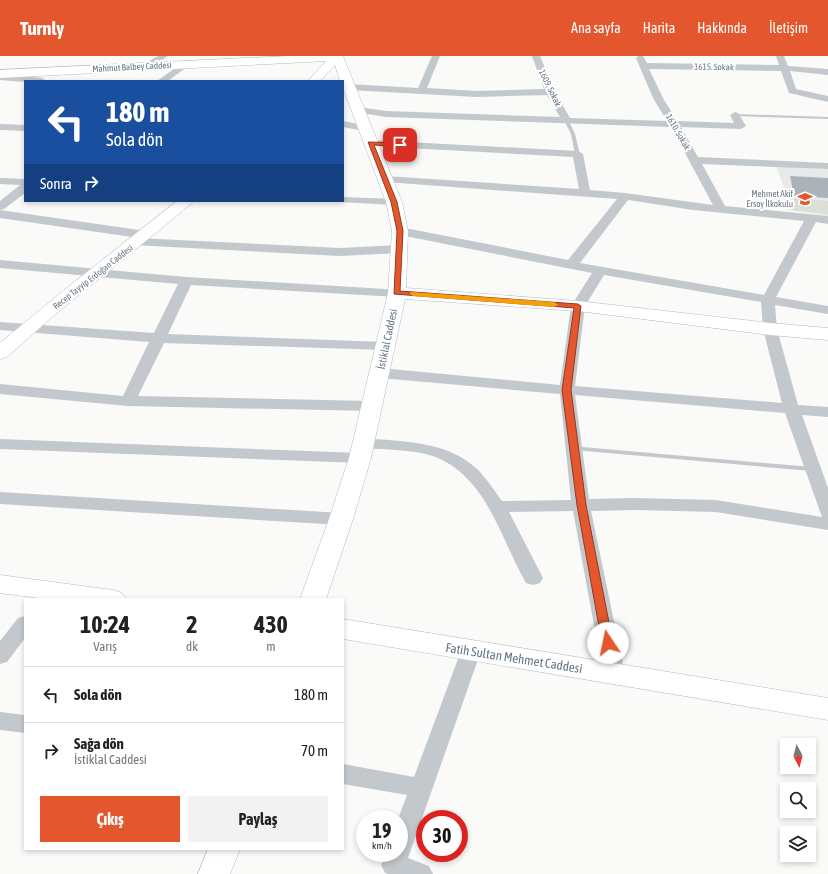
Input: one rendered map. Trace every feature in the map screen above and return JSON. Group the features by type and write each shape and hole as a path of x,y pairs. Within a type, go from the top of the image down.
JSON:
{"street":[{"path":"147,66 164,56"},
{"path":"421,92 436,56"},
{"name":"1609. Sokak","path":"536,56 550,92 566,120"},
{"name":"1610. Sokak","path":"639,56 658,98 676,125 720,207"},
{"path":"780,56 792,91 828,99"},
{"path":"315,80 337,57"},
{"name":"Mahmut Balbey Caddesi","path":"0,75 337,57"},
{"name":"İstiklal Caddesi","path":"314,598 362,451 397,293 400,249 400,231 394,202 337,57"},
{"path":"163,80 185,64"},
{"name":"1615. Sokak","path":"644,66 784,68 828,72"},
{"path":"0,75 35,80"},
{"path":"349,86 421,92 477,94 550,92"},
{"path":"358,110 386,114 741,126 735,115"},
{"path":"344,124 367,136 578,154 585,193"},
{"path":"0,127 24,128"},
{"path":"694,160 828,166"},
{"path":"386,179 625,196 693,206 720,207 828,220"},
{"path":"0,181 24,182"},
{"path":"0,207 24,188"},
{"path":"571,265 625,196"},
{"path":"344,200 394,202"},
{"name":"Recep Tayyip Erdoğan Caddesi","path":"0,353 27,328 142,238 185,202"},
{"path":"0,214 183,245 340,252 400,249"},
{"path":"812,218 768,299 770,329 792,410 828,513"},
{"path":"400,231 571,265 828,310"},
{"path":"0,264 186,281 397,293 578,306 770,329 828,334"},
{"path":"600,270 578,306 566,390 581,505 614,674"},
{"path":"128,400 186,281"},
{"path":"0,326 158,338 386,346"},
{"path":"380,373 828,412"},
{"path":"0,390 128,400 372,406"},
{"path":"0,444 362,451 428,450 450,457 470,472 496,506 533,578"},
{"path":"0,498 341,519"},
{"path":"496,506 635,504 716,506 828,524"},
{"path":"0,584 47,595 96,598"},
{"path":"0,656 24,625"},
{"name":"Fatih Sultan Mehmet Caddesi","path":"344,629 828,708"},
{"path":"408,826 471,651"},
{"path":"0,721 24,724"},
{"path":"344,774 422,788"},
{"path":"214,874 224,850"},
{"path":"397,862 420,874"}],"lane":[{"path":"735,115 828,118"},
{"path":"566,120 573,134 578,154"},
{"path":"574,448 812,468"}],"shaded area":[{"name":"Mehmet Akif Ersoy İlkokulu","path":"776,166 828,169 828,216 782,209 784,188"},
{"path":"794,197 828,201 828,214 792,210"}],"building":[{"path":"790,176 828,178 828,198 794,196"}],"slow traffic":[{"path":"413,294 554,305"}],"place":[{"name":"Mehmet Akif Ersoy İlkokulu","path":"805,199"}],"route":[{"path":"400,145 370,143 386,179 394,202 400,231 397,293 578,306 566,390 581,505 608,643"}]}
